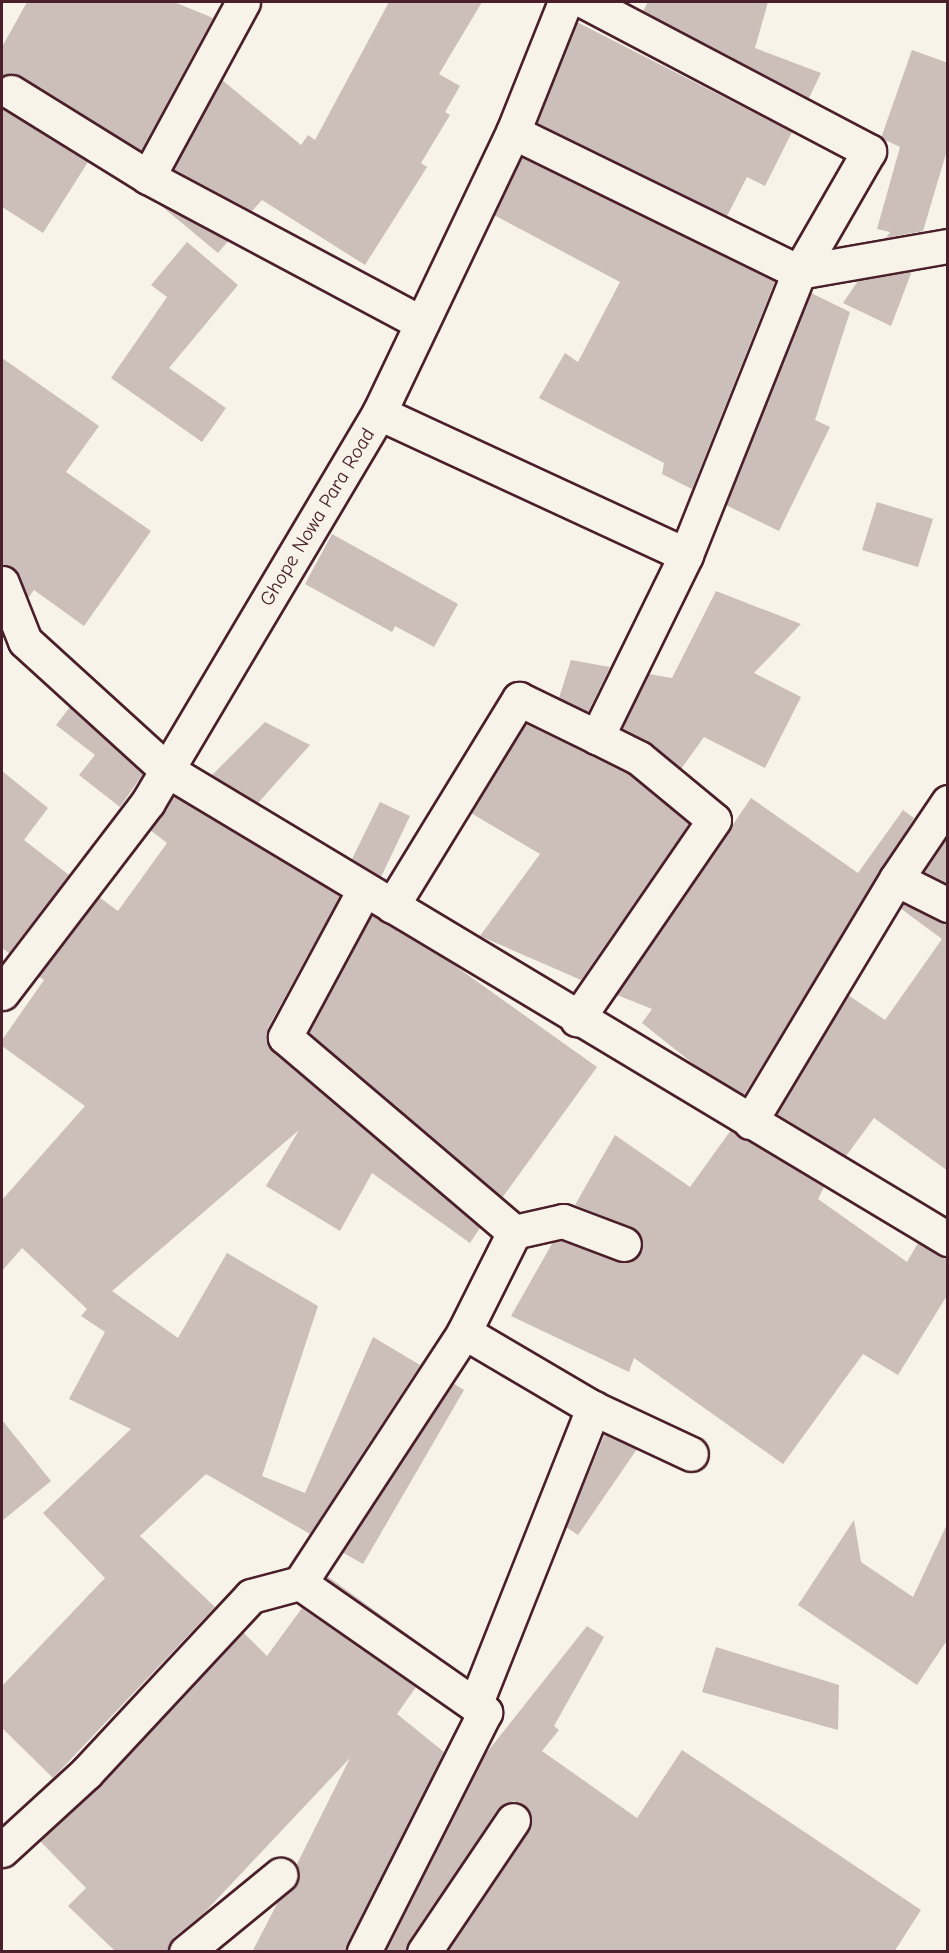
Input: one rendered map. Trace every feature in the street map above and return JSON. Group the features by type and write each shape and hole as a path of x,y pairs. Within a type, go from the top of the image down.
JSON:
{"street":[{"path":"148,177 243,2"},
{"name":"Ghope Nowa Para Road","path":"2,993 167,770 379,413 513,132 565,2"},
{"path":"586,2 869,151 799,272 686,555 597,738"},
{"path":"5,95 148,177 423,323"},
{"path":"513,132 799,272 948,246"},
{"path":"379,413 686,555"},
{"path":"2,583 25,641 167,770 577,1019 948,1239"},
{"path":"392,906 519,699 639,758 714,820 577,1019"},
{"path":"750,1122 896,879 948,802"},
{"path":"896,879 948,905"},
{"path":"364,890 285,1037 514,1232"},
{"path":"514,1232 563,1221 624,1244"},
{"path":"2,1850 86,1773 251,1596 300,1583 464,1332 514,1232"},
{"path":"464,1332 593,1408 691,1454"},
{"path":"475,1705 593,1408"},
{"path":"300,1583 485,1712 364,1952"},
{"path":"424,1952 513,1820"},
{"path":"186,1952 280,1875"}],"building":[{"path":"27,2 174,2 213,18 141,151 21,76 2,76 2,47"},
{"path":"389,2 482,2 439,74 460,86 445,112 450,115 421,163 427,167 365,265 262,200 252,211 173,169 222,80 301,145 308,135 315,140"},
{"path":"648,2 768,2 755,48 821,73 809,98 643,11"},
{"path":"577,22 792,132 765,186 747,177 727,216 537,123"},
{"path":"912,50 948,63 948,147 923,231 886,238 890,232 877,229 900,147 881,138"},
{"path":"2,108 88,162 43,233 2,207"},
{"path":"522,157 775,281 692,489 662,474 664,463 539,398 565,353 578,362 620,282 494,215"},
{"path":"159,204 228,241 218,253"},
{"path":"187,242 238,285 169,368 226,408 202,442 111,378 167,297 151,285"},
{"path":"912,271 891,326 843,303 858,281"},
{"path":"811,293 850,312 815,420 830,427 779,531 726,505"},
{"path":"2,358 99,426 66,472 151,531 84,626 34,590 28,598 14,569 2,565"},
{"path":"877,502 933,519 918,567 862,550"},
{"path":"332,534 458,604 434,647 395,626 392,632 305,584"},
{"path":"716,591 801,624 754,673 801,697 765,768 704,737 681,769 651,743 622,729 649,674 672,678"},
{"path":"571,660 610,667 588,712 559,698"},
{"path":"70,707 143,774 120,807 79,775 95,755 56,725"},
{"path":"265,722 310,745 258,803 212,775"},
{"path":"526,724 629,774 689,824 581,980 480,936 540,854 471,813"},
{"path":"2,771 48,808 24,840 69,875 9,953 2,948"},
{"path":"174,796 340,896 268,1028 268,1044 480,1228 470,1243 372,1173 340,1231 266,1186 299,1130 112,1291 178,1338 227,1253 318,1306 262,1476 305,1493 373,1337 420,1365 310,1534 206,1474 140,1536 215,1607 53,1778 2,1728 2,1686 105,1578 43,1513 131,1429 69,1399 105,1332 81,1316 87,1309 22,1248 2,1271 2,1200 85,1106 2,1046 2,1040 44,980 38,976 99,897 118,911 167,843 150,830"},
{"path":"751,798 858,873 903,810 914,818 744,1095 696,1066 642,1023 652,1009 617,995"},
{"path":"380,802 410,816 381,877 352,859"},
{"path":"945,840 948,842 948,884 923,872"},
{"path":"903,904 948,923 948,1171 874,1118 846,1156 777,1114 848,995 885,1020 942,939 900,908"},
{"path":"372,915 451,963 597,1067 502,1198 309,1033"},
{"path":"731,1130 824,1187 818,1199 907,1262 918,1243 948,1258 948,1294 898,1375 863,1354 783,1464 634,1358 629,1372 511,1316 553,1242 562,1241 618,1262 635,1259 641,1251 642,1240 631,1227 575,1205 615,1135 690,1187"},
{"path":"453,1383 464,1390 363,1564 342,1552"},
{"path":"2,1420 51,1481 2,1521"},
{"path":"605,1434 637,1449 578,1535 566,1527"},
{"path":"854,1520 861,1562 913,1597 948,1522 948,1639 917,1685 798,1605"},
{"path":"327,1576 439,1657 326,1578"},
{"path":"302,1608 416,1687 397,1714 444,1752 346,1952 252,1952 279,1900 297,1882 296,1866 350,1758 204,1913 174,1937 168,1952 116,1952 68,1906 86,1888 40,1841 100,1786 243,1632 267,1656"},
{"path":"587,1626 604,1637 554,1726 559,1730 542,1751 637,1818 682,1750 921,1910 894,1952 447,1952 529,1830 530,1811 514,1801 497,1810 405,1952 385,1952 484,1756"},
{"path":"716,1647 839,1685 838,1730 702,1692"}]}
